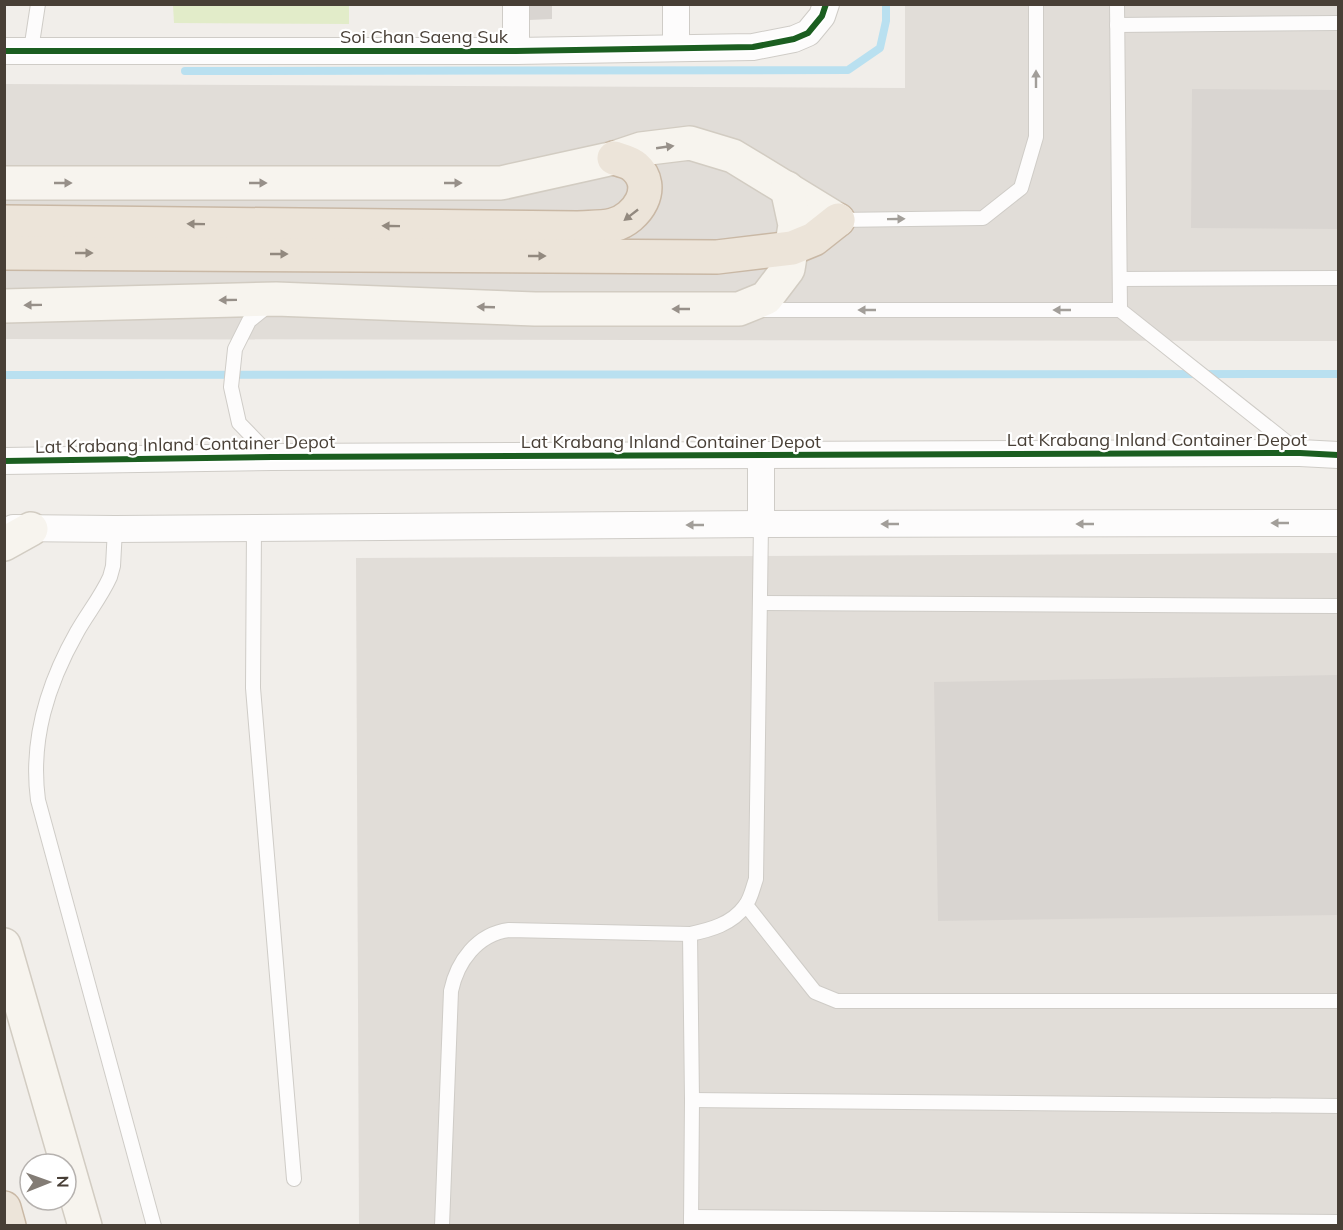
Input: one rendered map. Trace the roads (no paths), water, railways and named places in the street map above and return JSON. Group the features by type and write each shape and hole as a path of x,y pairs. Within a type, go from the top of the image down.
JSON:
{"highway":[{"path":"4,222 576,228 613,225 628,219 639,208 645,195 644,179 635,166 614,158"},
{"path":"4,253 717,257 792,248 814,238 838,220"},
{"path":"4,1208 9,1226"}],"main road":[{"path":"4,183 501,183 614,158 641,149 690,143 733,156 838,220"},
{"path":"4,306 276,299 535,309 739,309 766,298 788,269 795,225 788,188"},
{"path":"4,945 84,1222"}],"street":[{"path":"516,4 516,51"},
{"path":"676,4 676,47"},
{"name":"Soi Chan Saeng Suk","path":"4,51 516,51 753,47 794,39 808,33 822,16 826,4"},
{"name":"Lat Krabang Inland Container Depot","path":"4,461 1300,453 1338,455"},
{"path":"761,456 761,524"},
{"path":"13,533 254,527 1338,523"}],"lane":[{"path":"31,50 39,4"},
{"path":"838,220 983,218 1021,188 1036,137 1036,4"},
{"path":"1117,4 1120,310"},
{"path":"1117,26 1338,23"},
{"path":"1120,279 1338,279"},
{"path":"272,458 239,423 231,387 235,349 249,321 276,299"},
{"path":"739,309 1120,310 1300,453"},
{"path":"442,1226 450,991 458,968 471,950 490,935 508,930 690,934 712,929 734,918 747,905 756,879 761,524"},
{"path":"254,527 252,688 294,1179"},
{"path":"115,529 113,566 110,577 65,655 47,701 39,728 36,778 38,800 154,1226"},
{"path":"760,603 1338,606"},
{"path":"747,905 815,992 837,1001 1338,1001"},
{"path":"690,934 691,1221 1338,1222"},
{"path":"692,1100 1338,1106"}],"waterway":[{"path":"185,71 848,70 880,48 886,21 886,4"},
{"path":"4,375 1338,374"}]}
